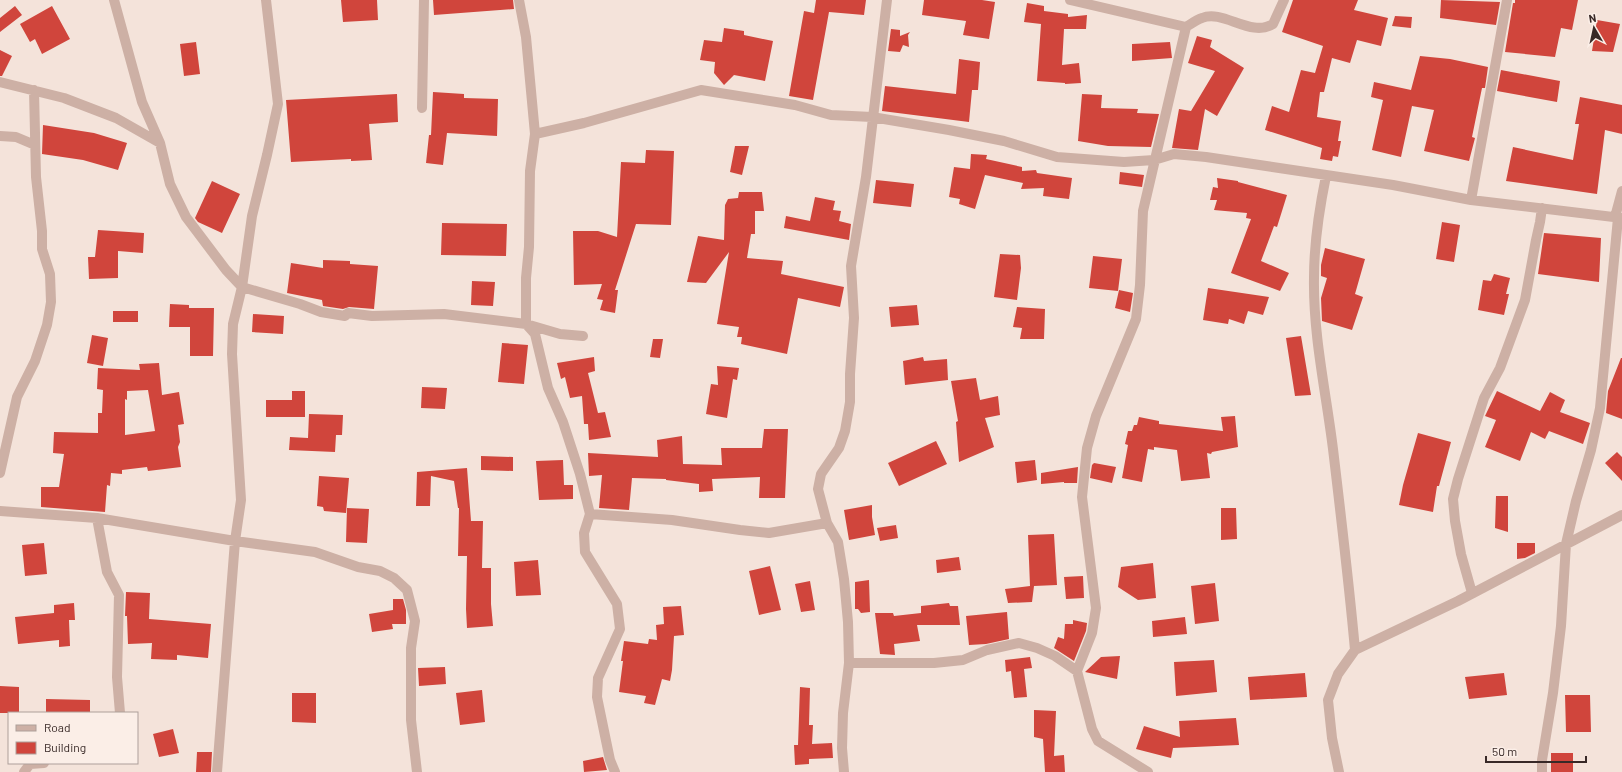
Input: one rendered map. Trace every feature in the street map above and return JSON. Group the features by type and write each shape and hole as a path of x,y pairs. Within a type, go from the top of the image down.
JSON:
{"street":[{"path":"114,0 142,102 160,143 170,184 186,217 226,270 242,286 321,312 345,316 348,313 372,316 444,314 526,324 560,334 583,336"},
{"path":"217,772 235,541 241,500 232,354 233,324 242,286 252,216 278,104 266,0"},
{"path":"422,108 424,0"},
{"path":"519,0 526,37 535,134 530,171 529,247 526,278 526,324 535,334 548,388 566,429 580,474 590,514 584,533 585,552 617,604 620,629 598,678 597,697 610,760 615,772"},
{"path":"844,772 842,748 843,713 849,663 848,622 844,579 838,542 827,523 818,489 821,474 838,448 845,431 850,402 850,374 854,318 851,266 866,177 886,0"},
{"path":"1070,0 1186,27"},
{"path":"1148,772 1098,741 1092,729 1077,671 1092,633 1096,608 1082,497 1087,448 1096,416 1136,319 1140,285 1143,211 1186,27 1202,17 1214,17 1260,29 1268,27 1273,24 1276,19 1284,0"},
{"path":"1471,200 1506,0"},
{"path":"0,82 64,98 116,118 160,143"},
{"path":"0,473 17,397 35,361 47,325 51,302 50,274 42,249 42,231 36,177 34,90"},
{"path":"535,134 612,116 701,90 795,105 831,115 872,117 1004,141 1057,157 1124,162 1154,160 1174,154 1206,157 1393,185 1471,200 1618,218"},
{"path":"16,137 35,128"},
{"path":"0,136 16,137 35,145"},
{"path":"1326,176 1316,230 1314,304 1317,343 1324,382 1346,561 1355,650"},
{"path":"1542,772 1542,760 1553,693 1561,626 1566,544 1600,408 1618,218 1622,191"},
{"path":"1472,593 1457,534 1454,499 1458,479 1484,398 1500,368 1525,300 1542,208"},
{"path":"0,511 97,518 235,541 315,552 358,567 380,571 394,578 407,590 414,621 411,648 411,720 417,772"},
{"path":"590,514 672,520 769,533 827,523"},
{"path":"1339,772 1332,738 1328,700 1338,674 1355,650 1472,593 1622,515"},
{"path":"97,518 107,572 119,595 117,677 120,712"},
{"path":"849,663 934,663 963,660 987,650 1019,643 1037,648 1055,656 1077,671"}],"building":[{"path":"341,0 377,0 378,20 343,22"},
{"path":"433,0 513,0 514,9 434,15"},
{"path":"816,0 866,0 864,15 829,12 813,100 789,96 804,11 814,13"},
{"path":"924,0 982,0 995,2 989,39 963,35 966,21 922,15"},
{"path":"1293,0 1358,0 1354,10 1388,18 1381,46 1357,40 1350,63 1332,58 1324,92 1320,92 1317,117 1341,121 1338,141 1341,141 1338,157 1333,156 1332,161 1320,159 1322,148 1265,130 1272,106 1289,112 1301,70 1315,73 1323,46 1282,32"},
{"path":"1441,0 1500,2 1496,25 1440,18"},
{"path":"1515,0 1578,0 1572,30 1561,28 1555,57 1505,52 1513,3 1515,3"},
{"path":"1027,3 1044,6 1044,11 1068,14 1068,17 1087,15 1086,29 1064,29 1062,65 1079,63 1081,83 1065,84 1037,81 1041,24 1024,22"},
{"path":"15,6 22,15 0,32 0,18"},
{"path":"52,6 70,39 42,54 35,39 30,42 20,24"},
{"path":"1395,16 1412,17 1411,28 1392,26"},
{"path":"1597,20 1620,24 1613,52 1592,51"},
{"path":"724,28 744,31 744,35 773,41 765,81 734,75 724,85 714,73 715,62 700,60 704,40 722,42"},
{"path":"891,29 900,30 900,36 910,32 908,35 909,47 903,45 900,52 888,51"},
{"path":"1197,36 1212,40 1210,47 1244,68 1217,116 1205,109 1198,150 1172,148 1179,109 1191,111 1215,71 1188,63"},
{"path":"196,42 200,74 184,76 180,44"},
{"path":"1170,42 1172,58 1132,61 1132,44"},
{"path":"0,50 12,56 2,76 0,76"},
{"path":"1420,56 1450,59 1488,67 1485,88 1482,88 1472,137 1475,138 1469,161 1424,151 1434,110 1412,106 1401,157 1372,150 1383,100 1371,97 1374,82 1411,90"},
{"path":"959,59 980,62 978,90 972,90 969,122 882,111 885,86 956,94"},
{"path":"1501,70 1560,81 1557,102 1497,91"},
{"path":"433,92 464,94 464,98 498,99 497,136 447,133 443,165 426,163 429,135 431,135"},
{"path":"397,94 398,122 369,124 372,160 351,161 351,159 291,162 286,100"},
{"path":"1082,94 1102,95 1101,108 1138,109 1137,113 1159,114 1151,147 1108,146 1078,141"},
{"path":"1580,97 1622,105 1622,134 1605,130 1597,194 1506,181 1513,147 1573,160 1579,124 1575,124"},
{"path":"43,125 94,133 127,143 118,170 83,160 42,154"},
{"path":"735,146 749,146 742,175 730,172"},
{"path":"646,150 674,151 671,225 636,224 615,290 618,290 615,313 600,310 603,300 597,299 602,284 574,285 573,231 598,231 617,237 621,162 645,163"},
{"path":"971,154 987,155 986,159 1022,167 1022,171 1036,170 1037,173 1072,178 1069,199 1043,196 1044,188 1021,189 1023,183 985,175 975,209 959,204 960,199 949,197 954,167 970,169"},
{"path":"1120,172 1144,175 1142,187 1119,184"},
{"path":"1217,178 1238,181 1287,195 1277,227 1274,226 1261,261 1289,273 1280,291 1231,273 1251,219 1246,218 1247,213 1214,210 1217,200 1210,200 1213,187 1218,188"},
{"path":"876,180 914,184 911,207 873,203"},
{"path":"212,181 240,194 222,233 198,222 195,218"},
{"path":"739,192 762,192 764,211 755,211 755,234 751,234 747,258 783,261 781,274 844,287 840,307 798,298 787,354 741,344 742,337 737,337 739,327 717,324 729,252 706,283 687,282 698,236 724,240 725,205 728,199 738,198"},
{"path":"815,197 835,201 833,210 841,211 839,221 851,224 849,240 784,228 786,216 810,221"},
{"path":"1442,222 1460,225 1454,262 1436,259"},
{"path":"442,223 507,224 506,256 441,255"},
{"path":"98,230 144,233 143,253 118,251 118,278 89,279 88,257 95,257"},
{"path":"1544,233 1601,238 1599,282 1538,274"},
{"path":"1325,248 1365,259 1355,294 1363,297 1352,330 1322,321 1321,298 1327,278 1321,276 1321,265"},
{"path":"1000,254 1020,255 1021,268 1017,300 994,297"},
{"path":"1093,256 1122,259 1118,291 1089,288"},
{"path":"323,260 350,261 350,264 378,266 374,309 349,307 343,309 323,306 322,300 287,293 291,263 323,268"},
{"path":"1494,274 1510,278 1506,294 1509,294 1504,315 1478,310 1483,280 1491,281"},
{"path":"472,281 495,282 493,306 471,305"},
{"path":"1208,288 1269,297 1263,315 1248,311 1244,324 1229,319 1228,324 1203,320"},
{"path":"1119,290 1133,293 1130,312 1115,308"},
{"path":"170,304 189,305 189,308 214,308 213,356 190,356 190,327 169,327"},
{"path":"917,305 919,325 891,327 889,307"},
{"path":"1017,307 1045,309 1044,339 1020,339 1022,328 1013,327"},
{"path":"113,311 138,311 138,322 113,322"},
{"path":"253,314 284,316 283,334 252,332"},
{"path":"92,335 108,338 103,366 87,363"},
{"path":"1301,336 1311,395 1295,396 1286,338"},
{"path":"653,339 663,339 660,358 650,357"},
{"path":"502,343 528,345 524,384 498,382"},
{"path":"594,357 595,371 588,373 598,413 605,412 611,437 589,440 588,424 584,424 582,396 570,398 565,377 561,379 557,363"},
{"path":"923,357 924,361 947,359 948,380 905,385 903,361"},
{"path":"1621,358 1622,419 1606,413 1608,391"},
{"path":"159,363 162,395 179,392 184,424 178,425 180,442 178,447 181,467 148,471 147,467 122,470 122,474 111,473 110,486 107,485 105,512 41,507 41,487 59,487 64,454 53,453 54,432 98,433 98,413 102,413 103,390 97,389 98,368 140,370 139,364","holes":["148,390 155,431 125,435 125,399 127,400 127,391"]},
{"path":"717,366 739,368 737,380 733,379 727,418 706,414 711,384 718,385"},
{"path":"976,378 980,400 998,396 1000,415 985,418 994,447 959,462 956,422 958,421 951,381"},
{"path":"422,387 447,388 445,409 421,408"},
{"path":"292,391 305,391 305,417 266,417 266,400 292,400"},
{"path":"1497,391 1540,411 1550,392 1565,400 1560,412 1590,423 1583,444 1549,431 1545,439 1531,432 1520,461 1485,447 1496,420 1485,416"},
{"path":"309,414 343,415 342,435 336,435 335,452 289,450 290,437 308,438"},
{"path":"1235,416 1238,447 1212,452 1211,454 1207,453 1210,478 1181,481 1177,450 1154,447 1154,450 1148,449 1142,482 1122,478 1128,445 1125,444 1128,431 1132,431 1134,425 1137,425 1139,417 1159,421 1159,424 1223,431 1221,417"},
{"path":"764,429 788,429 785,498 759,498 760,477 712,479 713,491 699,492 699,484 666,479 632,478 629,510 599,508 602,475 589,476 588,453 658,457 657,440 682,436 683,464 722,465 721,448 762,448"},
{"path":"1418,433 1451,442 1439,486 1437,486 1433,512 1399,505 1403,485"},
{"path":"936,441 947,464 899,486 888,463"},
{"path":"1617,452 1622,457 1622,481 1605,463"},
{"path":"481,456 513,457 513,471 481,470"},
{"path":"563,460 564,485 573,485 573,499 539,500 536,461"},
{"path":"1035,460 1037,480 1017,483 1015,462"},
{"path":"1094,463 1116,467 1112,483 1090,478 1092,465"},
{"path":"1078,467 1077,483 1064,482 1041,484 1041,473"},
{"path":"467,468 471,521 483,521 482,568 491,568 491,604 493,626 467,628 467,556 458,556 459,508 454,481 431,476 430,506 416,506 417,472"},
{"path":"319,476 349,478 346,513 324,511 323,507 317,506"},
{"path":"1496,496 1508,496 1508,532 1495,528"},
{"path":"872,505 875,535 849,540 844,510"},
{"path":"347,508 369,509 367,543 346,542"},
{"path":"1221,508 1236,508 1237,539 1221,540"},
{"path":"896,525 898,538 880,541 877,528"},
{"path":"1054,534 1057,585 1034,586 1032,602 1008,603 1005,589 1030,586 1028,535"},
{"path":"44,543 47,574 25,576 22,545"},
{"path":"1517,543 1535,543 1535,553 1525,558 1517,559"},
{"path":"959,557 961,570 937,573 936,560"},
{"path":"538,560 541,595 516,596 514,562"},
{"path":"1153,563 1156,598 1138,600 1118,587 1121,567"},
{"path":"770,566 781,610 759,615 749,571"},
{"path":"1083,576 1084,598 1066,599 1064,577"},
{"path":"869,580 870,612 861,613 858,609 855,609 855,582"},
{"path":"810,581 815,610 801,612 795,584"},
{"path":"1215,583 1219,621 1195,624 1191,586"},
{"path":"126,592 150,593 149,619 211,624 208,658 177,655 177,660 151,659 152,643 128,644 127,616 125,616"},
{"path":"393,599 403,599 406,610 406,624 392,624 393,629 372,632 369,614 393,610"},
{"path":"74,603 75,620 69,620 70,646 59,647 59,640 18,644 15,617 54,613 54,605"},
{"path":"949,603 950,606 958,606 960,625 917,625 920,641 894,644 895,655 880,654 875,613 893,613 894,616 921,613 921,606"},
{"path":"681,606 684,635 674,636 670,681 662,679 655,705 644,703 646,696 619,692 624,641 648,644 649,639 657,640 656,625 664,624 663,607"},
{"path":"1007,612 1009,639 986,644 969,645 966,616"},
{"path":"1185,617 1187,634 1153,637 1152,621"},
{"path":"1073,620 1087,623 1086,631 1074,661 1054,648 1058,637 1064,639 1065,624 1073,624"},
{"path":"1120,656 1117,679 1085,672 1101,657"},
{"path":"1030,657 1032,668 1024,669 1027,697 1014,698 1011,671 1006,672 1005,660"},
{"path":"1214,660 1217,692 1176,696 1174,662"},
{"path":"445,667 446,684 419,686 418,668"},
{"path":"1305,673 1307,697 1250,700 1248,677"},
{"path":"1504,673 1507,695 1469,699 1465,677"},
{"path":"0,686 19,687 19,712 0,713"},
{"path":"800,687 810,688 809,725 813,725 812,744 832,743 833,758 809,759 809,764 795,765 794,745 798,745"},
{"path":"482,690 485,722 460,725 456,693"},
{"path":"292,693 316,693 316,723 292,722"},
{"path":"1565,695 1590,695 1591,732 1566,732"},
{"path":"46,699 90,700 90,712 46,712"},
{"path":"1034,710 1056,711 1054,756 1064,755 1065,772 1045,772 1043,739 1034,737"},
{"path":"1236,718 1239,745 1173,748 1171,758 1136,749 1144,726 1180,737 1179,721"},
{"path":"173,729 179,753 159,757 153,734"},
{"path":"197,752 212,752 211,772 196,772"},
{"path":"1551,753 1573,753 1573,772 1551,772"},
{"path":"603,757 607,770 584,772 583,761"}]}
